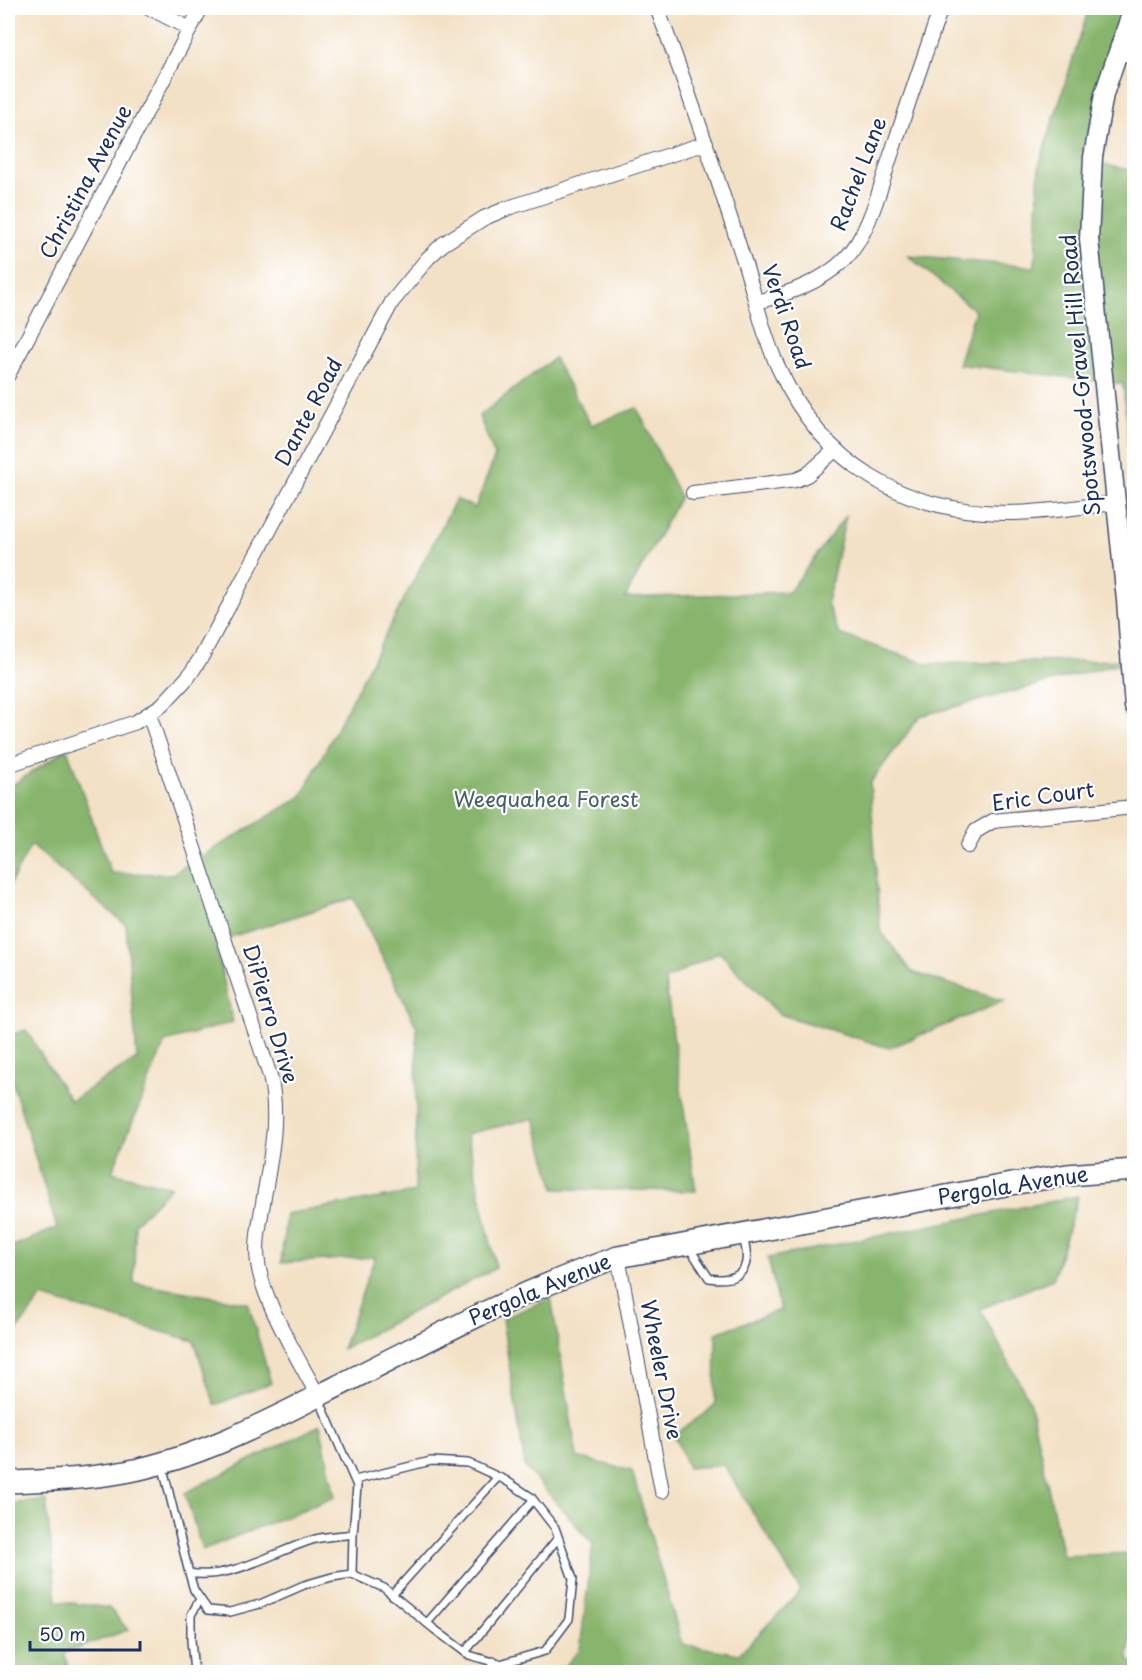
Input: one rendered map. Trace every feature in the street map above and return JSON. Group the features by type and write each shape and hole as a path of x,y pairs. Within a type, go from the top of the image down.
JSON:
{"main road":[{"name":"Pergola Avenue","path":"8,1482 57,1481 127,1471 162,1462 244,1434 503,1302 568,1274 618,1257 1056,1177 1134,1170"}],"street":[{"path":"150,8 190,28"},
{"name":"Christina Avenue","path":"8,375 201,8"},
{"name":"Verdi Road","path":"657,8 706,143 775,359 807,418 835,450 868,476 894,490 922,502 953,509 988,513 1027,513 1114,503"},
{"name":"Rachel Lane","path":"757,302 799,288 816,279 844,260 855,245 873,207 940,8"},
{"name":"Spotswood-Gravel Hill Road","path":"1133,8 1126,54 1104,94 1093,157 1089,239 1114,503 1126,600 1134,707"},
{"name":"Dante Road","path":"8,765 136,722 175,692 189,676 202,656 392,302 428,258 464,230 508,208 706,143"},
{"path":"693,493 796,480 807,476 835,450"},
{"name":"DiPierro Drive","path":"149,714 270,1076 275,1129 259,1228 258,1262 267,1294 318,1396"},
{"name":"Eric Court","path":"969,846 976,831 993,821 1134,807"},
{"name":"Wheeler Drive","path":"618,1257 662,1491"}],"lane":[{"path":"686,1244 709,1278 720,1280 741,1272 748,1263 748,1254 742,1234"},
{"path":"318,1396 357,1486 352,1575"},
{"path":"162,1462 194,1590 208,1610 230,1612 260,1604 332,1577 352,1575 384,1588 470,1655 501,1664 545,1651 569,1619 573,1579 555,1528 533,1500 498,1477 468,1463 431,1461 355,1480"},
{"path":"393,1595 498,1477"},
{"path":"427,1623 533,1500"},
{"path":"189,1573 204,1576 225,1572 315,1539 353,1534"},
{"path":"465,1652 558,1538"},
{"path":"194,1672 190,1640 191,1615 200,1599"},
{"path":"490,1672 493,1661"}],"green space":[{"path":"1089,8 1134,8 1134,29 1092,162 1134,171 1134,511 1123,384 958,364 975,311 908,256 1035,267 1039,166"},
{"name":"Weequahea Forest","path":"554,358 591,425 637,408 680,497 625,598 789,592 846,515 827,603 839,634 927,664 1132,660 920,716 870,783 880,930 912,972 1004,1001 889,1048 779,1014 719,952 665,980 696,1191 555,1189 534,1118 467,1134 496,1268 342,1349 375,1257 281,1263 286,1214 415,1192 417,1028 353,898 215,942 233,1022 165,1042 112,1172 171,1187 135,1223 134,1283 248,1303 271,1383 215,1405 194,1341 42,1297 8,1342 8,1248 57,1228 8,1068 8,1036 26,1030 70,1101 137,1059 126,925 31,845 8,888 8,788 67,749 111,873 172,874 301,797 456,499 475,508 495,456 479,416"},
{"path":"1078,1196 1053,1279 980,1309 1029,1400 1063,1556 1134,1553 1134,1615 1128,1658 1134,1665 1134,1672 559,1672 580,1650 593,1544 525,1467 502,1319 551,1298 577,1457 632,1471 682,1644 739,1654 801,1591 724,1465 688,1468 674,1435 715,1406 716,1333 780,1310 768,1258"},
{"path":"320,1425 335,1497 202,1550 185,1493"},
{"path":"46,1500 57,1601 109,1608 128,1630 64,1653 71,1672 8,1672 8,1504"}]}
